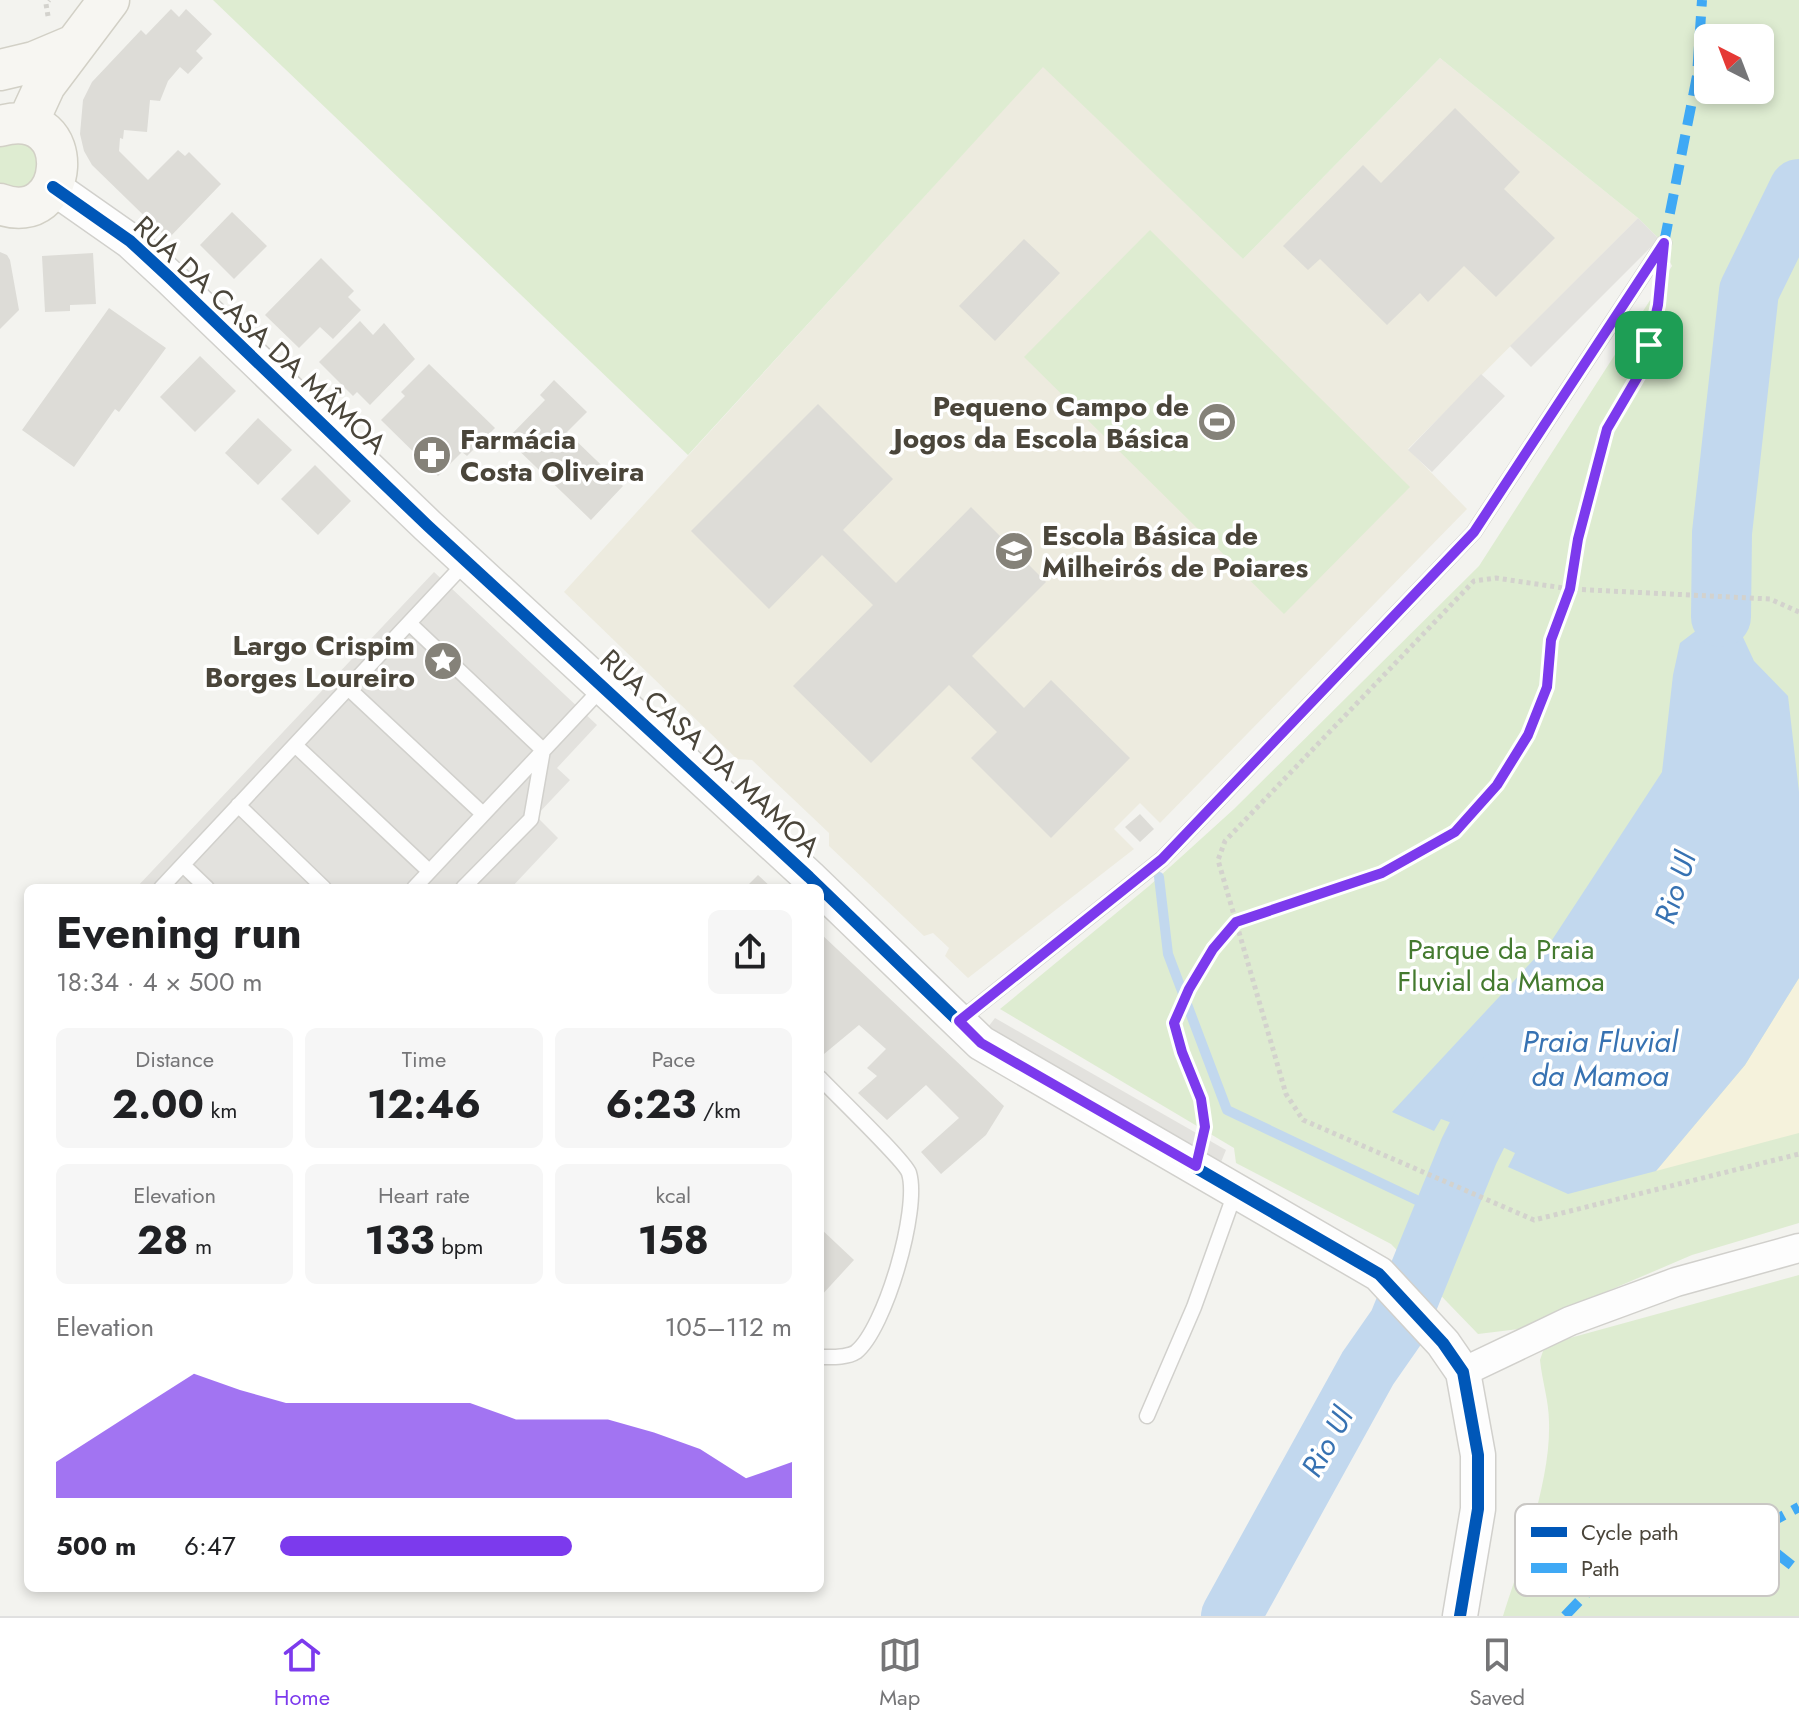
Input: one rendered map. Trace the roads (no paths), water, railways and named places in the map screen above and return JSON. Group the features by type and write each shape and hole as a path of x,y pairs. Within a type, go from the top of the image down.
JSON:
{"main road":[{"path":"7,125 45,85 109,0"},
{"path":"0,70 34,62 72,46"},
{"path":"0,204 20,208 44,198 58,175 56,149 39,129 7,125"}],"street":[{"name":"RUA DA CASA DA MÂMOA","path":"53,187 130,241 428,526"},
{"name":"RUA CASA DA MAMOA","path":"428,526 816,884"},
{"name":"RUA CASA DA MAMOA","path":"824,891 981,1043 1379,1274 1443,1343 1463,1372"},
{"path":"1460,1616 1478,1509 1478,1455 1463,1372 1570,1321 1610,1306 1676,1282 1799,1248"}],"lane":[{"path":"959,1021 1162,859 1474,532 1664,243"},
{"path":"165,884 466,562"},
{"path":"409,623 543,750"},
{"path":"418,884 603,687"},
{"path":"348,688 483,814"},
{"path":"295,745 429,871"},
{"path":"467,884 531,819 543,750"},
{"path":"238,805 320,884"},
{"path":"183,865 203,884"},
{"path":"824,1082 908,1170 911,1197 900,1264 867,1341 852,1355 824,1357"},
{"path":"1147,1416 1194,1307 1236,1189"}],"water":[{"name":"Praia Fluvial da Mamoa","path":"1741,532 1729,607 1754,661 1788,696 1799,792 1799,978 1745,1065 1656,1171 1568,1194 1508,1167 1515,1153 1488,1140 1480,1155 1462,1148 1469,1129 1441,1119 1434,1131 1392,1112 1552,940 1662,772 1673,675 1680,643 1714,617 1709,534"}],"waterway":[{"name":"Rio Ul","path":"1721,617 1722,533 1749,291 1799,189"},
{"path":"1159,877 1168,954 1227,1110 1444,1213"},
{"name":"Rio Ul","path":"1231,1616 1368,1368 1398,1325 1469,1151 1505,1079"}],"place":[{"name":"Pequeno Campo de Jogos da Escola Básica","path":"1217,422"},
{"name":"Farmácia Costa Oliveira","path":"432,455"},
{"name":"Escola Básica de Milheirós de Poiares","path":"1014,551"},
{"name":"Largo Crispim Borges Loureiro","path":"443,661"}],"park label":[{"name":"Parque da Praia Fluvial da Mamoa","path":"1501,965"}]}
